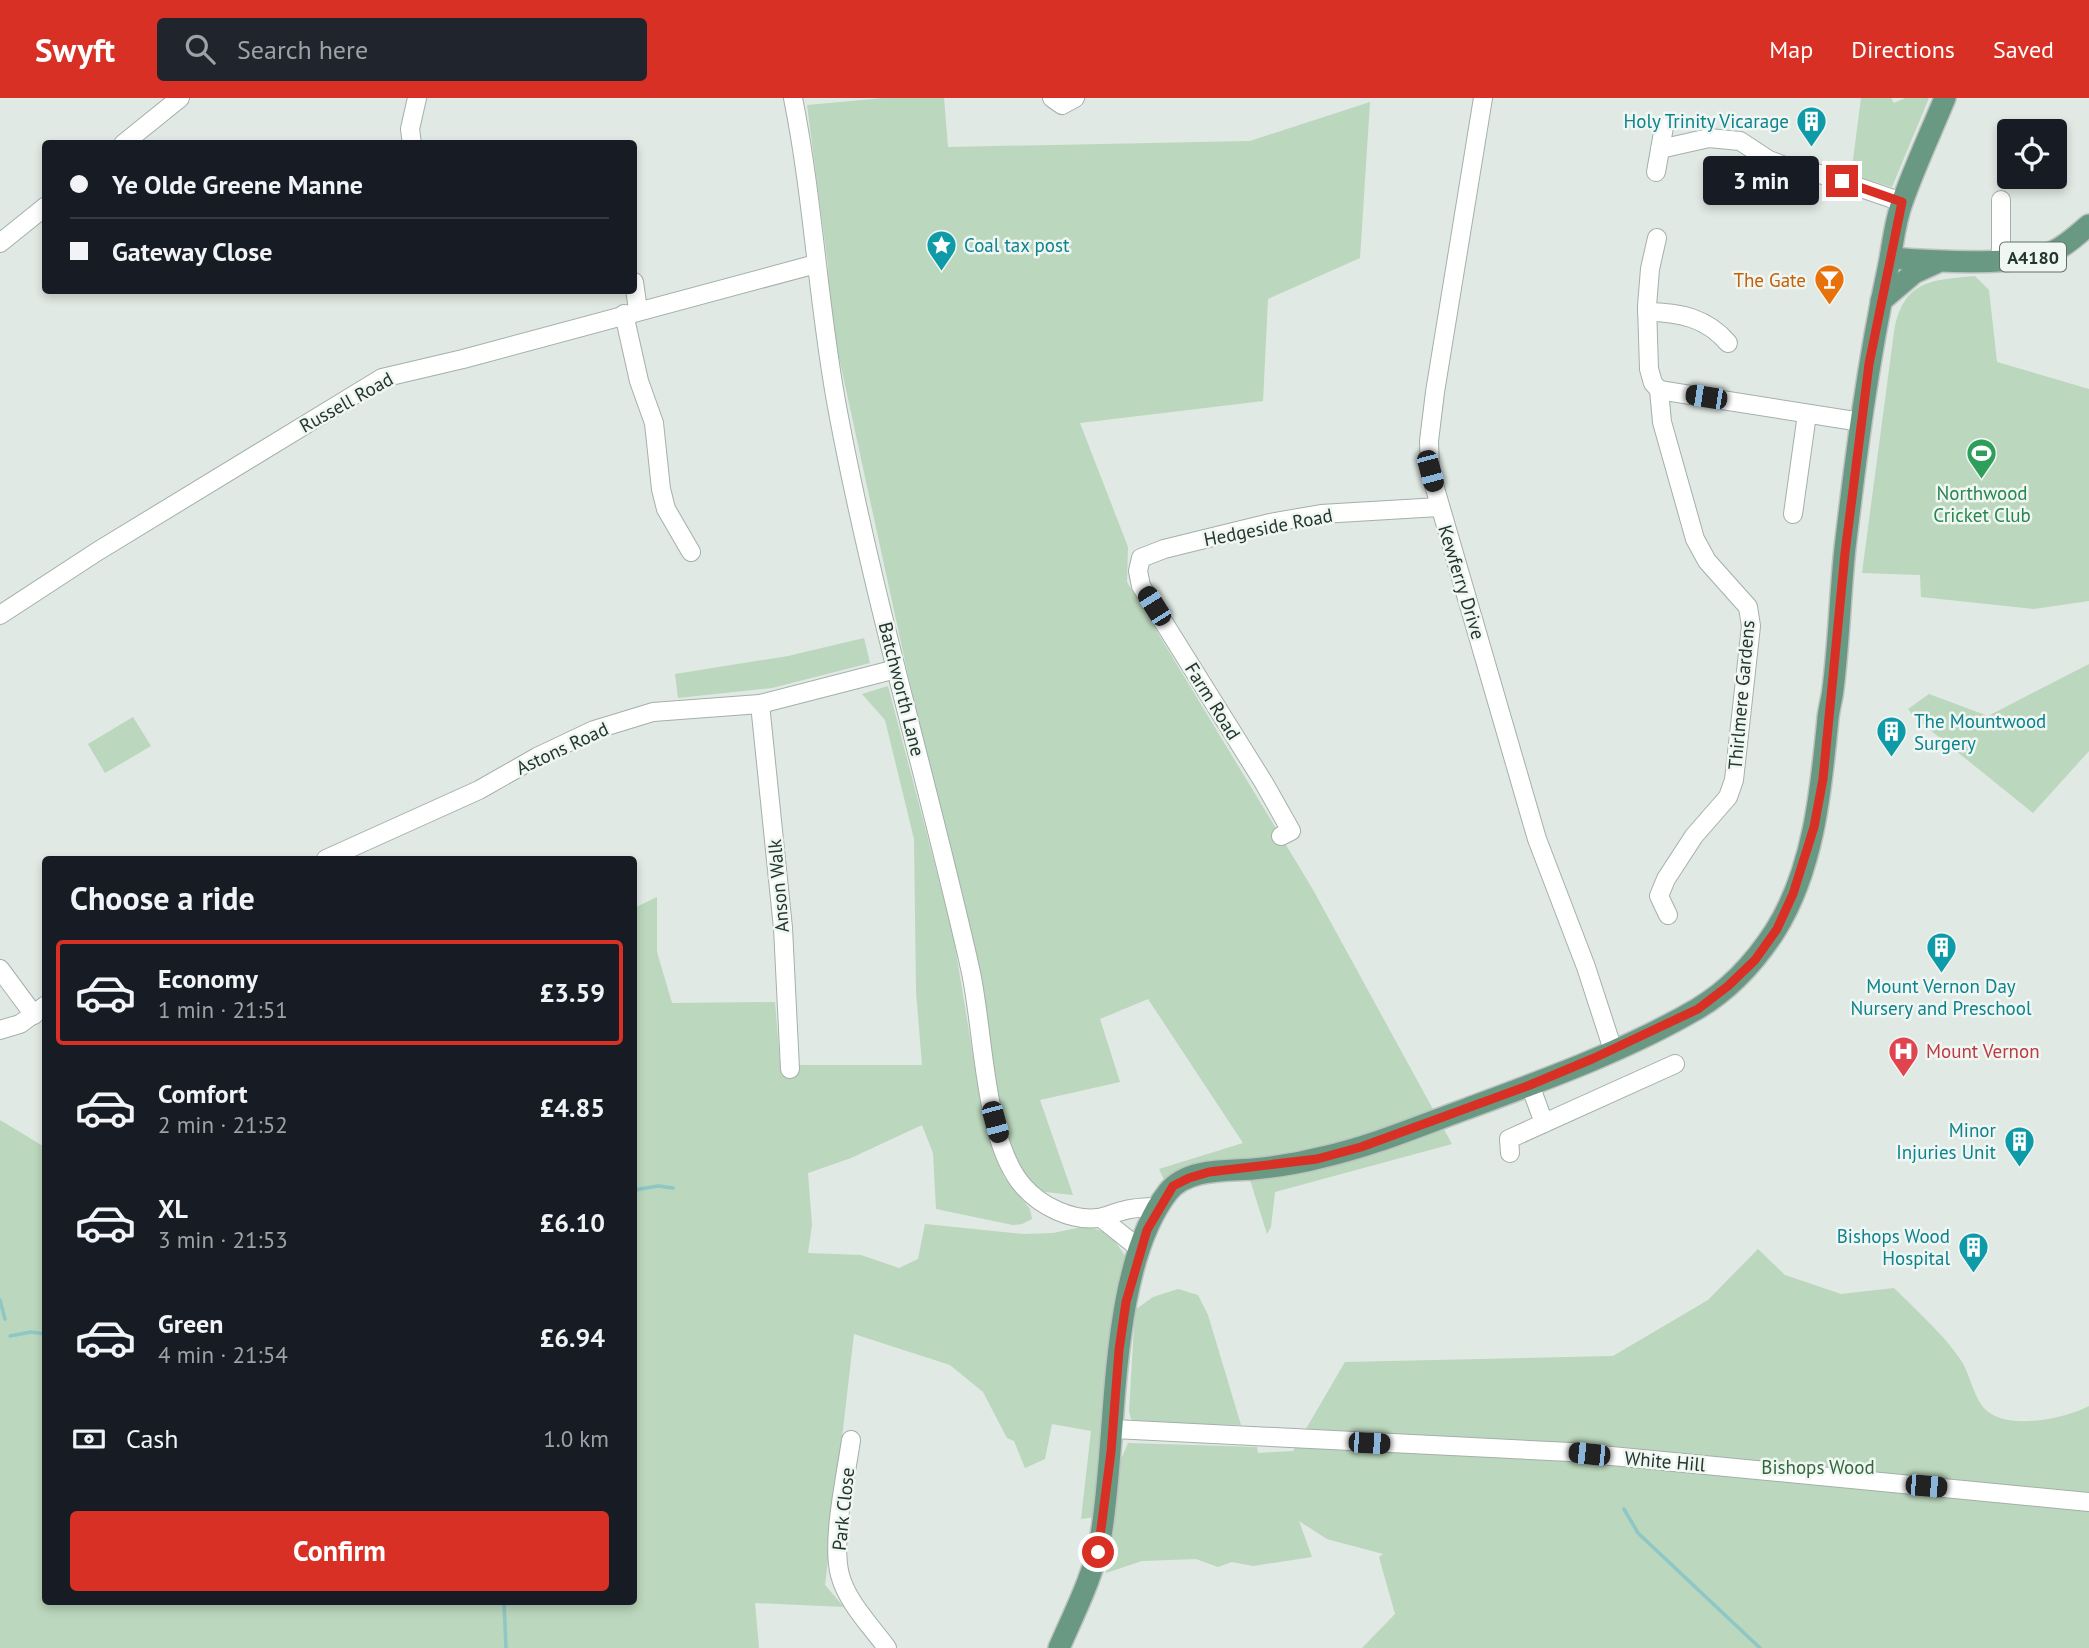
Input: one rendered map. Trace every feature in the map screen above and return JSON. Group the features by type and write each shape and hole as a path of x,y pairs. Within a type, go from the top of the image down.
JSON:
{"main road":[{"path":"1059,1648 1098,1552 1114,1429 1124,1314 1140,1249 1159,1207 1173,1186 1209,1172 1317,1159 1361,1147 1530,1085 1613,1050 1698,1009 1728,986 1755,960 1777,929 1793,894 1814,827 1823,779 1845,553 1861,422 1881,301 1902,202 1945,98"},
{"name":"A4180","path":"1891,258 1938,262 2038,257 2054,251 2089,225"},
{"path":"1881,301 1914,273 1938,262"}],"street":[{"path":"129,140 180,98"},
{"path":"411,140 410,129 417,98"},
{"name":"Batchworth Lane","path":"793,98 821,314 838,415 896,669 971,971 995,1122 1007,1160 1026,1190 1046,1205 1074,1216 1101,1218 1132,1208 1159,1207"},
{"path":"1052,98 1062,105 1075,98"},
{"name":"Kewferry Drive","path":"1483,98 1450,287 1429,440 1430,471 1537,839 1586,967 1613,1050"},
{"path":"1656,172 1664,127"},
{"path":"1660,149 1709,138 1740,141 1769,160 1787,167 1820,174 1902,202"},
{"path":"2001,200 2001,259"},
{"path":"0,243 42,209"},
{"name":"Thirlmere Gardens","path":"1657,239 1650,269 1647,312 1649,369 1653,383 1659,390 1662,422 1695,539 1707,561 1748,607 1751,626 1728,759 1728,797 1694,836 1666,879 1659,896 1668,915"},
{"name":"Russell Road","path":"0,615 109,544 382,378 455,362 631,312 816,264"},
{"path":"633,294 631,312 639,381 654,423 661,489 666,509 691,552"},
{"path":"1647,312 1699,319 1711,326 1728,343"},
{"path":"1659,390 1861,422"},
{"path":"1793,514 1807,414"},
{"name":"Hedgeside Road","path":"1141,558 1164,549 1308,516 1439,507"},
{"name":"Farm Road","path":"1141,558 1138,571 1141,586 1291,831 1281,836"},
{"name":"Astons Road","path":"333,856 467,796 594,730 653,712 760,704 896,669"},
{"name":"Anson Walk","path":"760,704 783,928 790,1069"},
{"path":"0,970 40,1010 20,1024 0,1030"},
{"path":"1510,1153 1509,1139 1675,1063"},
{"path":"1530,1085 1544,1123"},
{"path":"1101,1218 1140,1249"},
{"name":"White Hill","path":"1114,1429 1570,1452 2089,1502"},
{"name":"Park Close","path":"851,1440 838,1544 840,1575 853,1602 887,1648"}],"green space":[{"path":"884,98 944,98 948,147 1250,141 1370,102 1360,258 1268,299 1263,401 1080,423 1128,547 1127,582 1312,888 1452,1144 1275,1192 1271,1227 1267,1234 1251,1183 1239,1160 1165,1182 1159,1169 1243,1143 1148,999 1100,1019 1120,1082 1040,1100 1073,1195 1036,1191 1021,1170 1005,1133 974,948 910,684 830,316 828,266 807,105"},
{"path":"1861,98 1891,98 1894,103 1905,98 1929,98 1892,187 1851,175"},
{"name":"Northwood Cricket Club","path":"1975,276 1989,290 1997,362 2089,389 2089,601 2034,609 1921,597 1920,575 1862,573 1898,315 1904,302 1921,286 1945,279"},
{"path":"864,638 870,663 772,688 678,698 675,674 788,656"},
{"path":"2089,664 2089,751 2033,813 1914,717 1908,709 1929,694 1988,716"},
{"path":"888,686 953,934 981,1104 1004,1177 1030,1209 1032,1219 1013,1225 936,1209 933,1153 922,1125 851,1158 808,1173 812,1225 808,1253 861,1255 899,1268 918,1259 925,1224 1024,1234 1053,1233 1087,1226 1110,1234 1126,1257 1096,1517 1081,1519 1091,1431 1052,1424 1045,1459 1025,1468 1014,1441 1007,1438 983,1392 950,1365 854,1334 825,1585 844,1607 755,1603 759,1648 0,1648 0,1120 42,1145 42,1605 637,1605 637,907 657,897 657,952 672,1003 775,1002 780,1062 802,1065 922,1065 916,991 914,839 885,720 862,694"},
{"path":"133,717 151,746 105,773 88,744"},
{"name":"Bishops Wood","path":"1758,1249 1785,1275 1841,1294 1894,1288 1954,1350 1979,1401 1992,1415 2019,1421 2035,1421 2065,1415 2089,1406 2089,1648 1362,1648 1395,1614 1379,1557 1383,1554 1327,1539 1299,1521 1312,1557 1253,1566 1232,1562 1218,1567 1196,1559 1142,1561 1106,1573 1105,1563 1119,1464 1128,1443 1257,1447 1258,1453 1293,1451 1345,1362 1613,1356 1708,1300"},
{"path":"1178,1289 1198,1295 1208,1315 1241,1425 1140,1423 1131,1419 1129,1411 1135,1310 1153,1297"}],"waterway":[{"path":"637,1190 658,1186 673,1188"},
{"path":"0,1300 5,1319"},
{"path":"10,1336 31,1332 42,1333"},
{"path":"1624,1509 1638,1533 1760,1648"},
{"path":"504,1605 506,1648"}],"place":[{"name":"Holy Trinity Vicarage","path":"1812,148"},
{"name":"Coal tax post","path":"941,272"},
{"name":"The Gate","path":"1829,307"},
{"name":"Northwood Cricket Club","path":"1982,481"},
{"name":"The Mountwood Surgery","path":"1891,759"},
{"name":"Mount Vernon Day Nursery and Preschool","path":"1941,974"},
{"name":"Mount Vernon","path":"1903,1078"},
{"name":"Minor Injuries Unit","path":"2019,1168"},
{"name":"Bishops Wood Hospital","path":"1973,1274"}],"route":[{"path":"1098,1552 1126,1302 1147,1230 1173,1186 1209,1172 1255,1169 1317,1159 1361,1147 1530,1085 1592,1059 1698,1009 1728,986 1755,960 1777,929 1793,894 1814,827 1823,779 1845,553 1869,364 1891,258 1894,230 1902,202 1842,181"}]}
